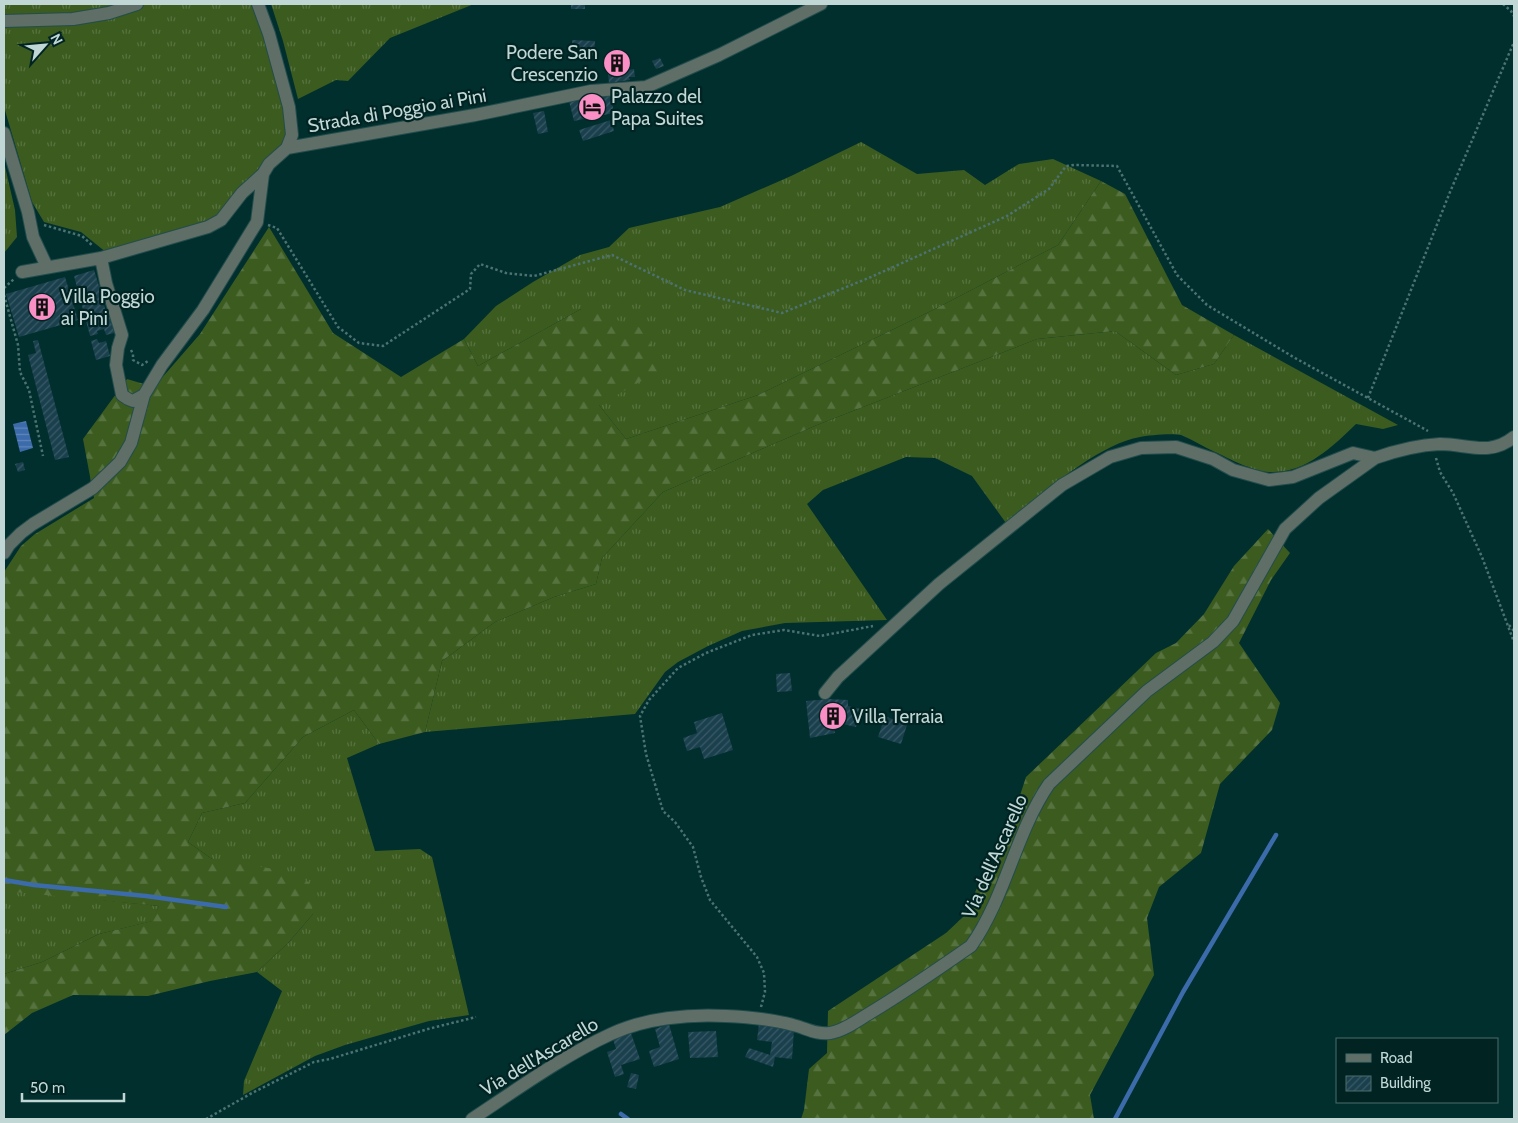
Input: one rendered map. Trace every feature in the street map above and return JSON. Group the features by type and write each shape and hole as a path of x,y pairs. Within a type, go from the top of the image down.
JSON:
{"street":[{"path":"4,21 73,19 137,4"},
{"name":"Strada di Poggio ai Pini","path":"22,272 104,257 208,227 221,220 242,193 287,148 292,135 289,107 269,34 258,4"},
{"name":"Strada di Poggio ai Pini","path":"287,148 475,115 591,91 646,87 719,55 822,4"},
{"path":"4,133 28,212 33,237 47,267"},
{"path":"4,553 20,533 93,488 120,462 131,443 144,395 162,365 203,310 257,222 263,174"},
{"path":"104,257 106,283 122,335 116,365 122,394 128,400 133,401 144,395"},
{"name":"Via dell'Ascarello","path":"472,1119 570,1056 612,1033 672,1017 698,1015 757,1018 794,1025 818,1034 831,1033 853,1023 906,991 971,946 990,916 1036,806 1049,784 1147,691 1213,642 1233,621 1285,529 1319,498 1375,458 1388,453 1432,445 1484,449 1495,448 1514,436"},
{"path":"825,693 838,677 939,584 1062,485 1110,457 1141,448 1176,447 1213,459 1233,470 1269,480 1293,477 1353,453 1375,458"},
{"path":"489,1119 501,1100"}],"path":[{"path":"1503,4 1514,16"},
{"path":"1368,398 1450,192 1514,42"},
{"path":"257,222 277,228 338,327 359,343 383,346 470,289 471,274 480,264 506,273 534,276 612,256 684,290 782,313 871,277 1007,216 1049,189 1066,166 1117,166 1177,275 1207,305 1295,358 1430,432 1440,472 1453,493 1482,557 1514,642"},
{"path":"28,212 33,219 44,225 82,236 104,257"},
{"path":"4,295 18,345 20,372 29,390 43,456"},
{"path":"118,348 130,349 133,354 133,360 137,363 142,364 153,359 162,365"},
{"path":"1508,624 1514,630"},
{"path":"757,1018 765,992 764,973 757,957 710,900 701,877 693,847 675,822 663,811 646,754 640,716 649,700 678,668 706,653 752,635 784,630 820,636 875,626"},
{"path":"206,1119 252,1092 314,1062 476,1017"}],"green space":[{"path":"4,4 252,4 266,37 286,108 287,131 282,144 268,157 218,218 107,253 81,232 44,222 32,202 4,107"},
{"path":"271,4 474,4 390,38 348,81 336,80 298,99"},
{"path":"861,142 917,174 964,170 985,185 1019,164 1053,159 1101,181 1058,245 933,310 758,395 626,439 599,405 581,309 478,366 464,339 496,306 533,282 580,255 609,247 629,228 720,207 791,176"},
{"path":"4,162 15,210 17,237 4,253"},
{"path":"1101,181 1125,194 1182,305 1234,335 1214,364 1176,375 1115,331 1037,339 817,425 663,492 602,558 596,584 554,597 495,622 442,661 425,732 379,744 354,710 303,737 245,803 202,813 188,842 212,859 274,869 309,882 313,914 289,942 257,972 148,996 73,995 32,1013 4,1035 4,974 42,962 99,934 152,921 159,906 4,891 4,572 21,546 35,534 94,498 83,439 127,379 154,387 200,334 269,227 333,333 401,377 464,339 478,366 581,309 639,327 666,367 599,405 626,439 758,395 933,310 1058,245"},
{"path":"1115,331 1176,375 1214,364 1234,335 1398,425 1383,429 1356,424 1327,450 1306,464 1294,469 1269,472 1248,467 1181,435 1160,434 1140,437 1124,442 1088,460 1006,523 972,476 935,458 906,457 823,490 807,504 887,620 785,623 742,631 708,646 678,662 665,672 635,714 425,732 442,661 495,622 554,597 596,584 602,558 663,492 817,425 1037,339"},
{"path":"1268,529 1290,553 1271,580 1239,643 1280,703 1272,730 1220,784 1201,853 1159,887 1147,918 1154,975 1090,1095 1094,1119 801,1119 804,1110 809,1069 827,1053 828,1011 946,933 964,916 978,886 1000,856 1026,777 1156,653 1176,643 1204,614 1234,566"},
{"path":"354,710 379,744 347,758 375,851 420,849 432,857 469,1015 429,1021 345,1045 315,1056 243,1095 244,1081 282,991 257,972 289,942 313,914 212,859 188,842 202,813 245,803 303,737"},
{"path":"4,891 159,906 153,921 99,934 42,962 4,974"}],"water":[{"path":"26,421 33,448 20,452 13,424"}],"building":[{"path":"571,4 585,4 585,9 571,9"},
{"path":"572,40 595,41 594,56 572,55"},
{"name":"Podere San Crescenzio","path":"627,54 628,70 634,69 635,77 629,77 630,80 609,83 606,56"},
{"path":"660,58 664,66 656,69 652,61"},
{"name":"Palazzo del Papa Suites","path":"610,93 614,113 574,121 569,101"},
{"path":"544,111 548,132 538,134 533,113"},
{"path":"611,120 614,131 583,141 579,130"},
{"path":"94,270 99,286 102,285 104,293 101,294 107,316 113,314 118,332 106,335 104,329 97,331 98,334 90,336 74,276"},
{"name":"Villa Poggio ai Pini","path":"65,277 78,320 19,337 6,294"},
{"path":"97,339 99,343 106,341 110,356 96,360 91,341"},
{"path":"38,340 69,457 55,460 28,355 36,353 33,341"},
{"path":"23,462 25,470 18,472 15,464"},
{"path":"790,673 792,691 777,692 776,674"},
{"name":"Villa Terraia","path":"848,700 848,706 861,709 856,727 834,722 835,733 810,738 806,701"},
{"path":"722,713 733,750 704,759 700,747 687,751 683,738 697,733 694,722"},
{"path":"885,716 907,725 901,744 878,737"},
{"path":"669,1024 679,1059 654,1067 649,1051 660,1047 655,1029"},
{"path":"759,1024 794,1030 792,1059 775,1057 773,1067 745,1057 749,1048 770,1055 772,1042 757,1040"},
{"path":"716,1031 718,1057 690,1058 688,1032"},
{"path":"631,1033 640,1059 621,1065 624,1074 615,1077 607,1052 616,1049 613,1039"},
{"path":"631,1073 639,1075 636,1089 627,1087"}],"waterway":[{"path":"1115,1119 1183,992 1276,835"},
{"path":"4,880 226,907"},
{"path":"621,1114 628,1119"}],"place":[{"name":"Podere San Crescenzio","path":"617,63"},
{"name":"Palazzo del Papa Suites","path":"592,107"},
{"name":"Villa Poggio ai Pini","path":"42,307"},
{"name":"Villa Terraia","path":"833,716"}]}
